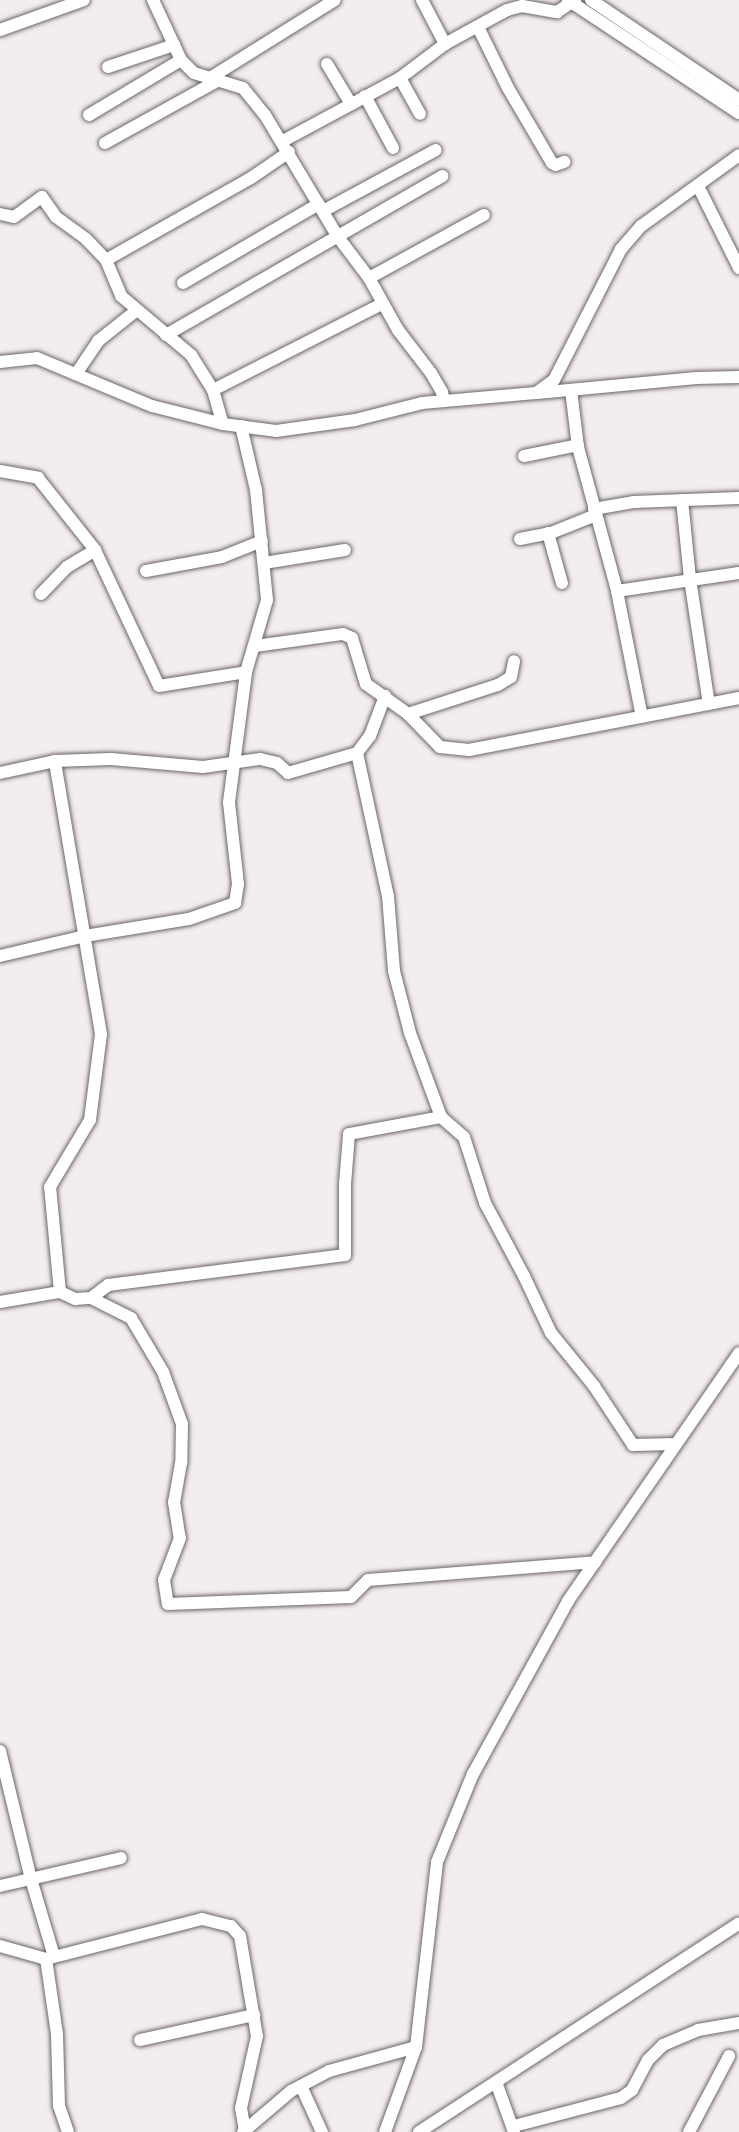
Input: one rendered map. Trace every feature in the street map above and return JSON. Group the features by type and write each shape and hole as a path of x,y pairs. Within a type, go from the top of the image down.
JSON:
{"street":[{"path":"0,30 84,0"},
{"path":"153,0 181,60 194,74 243,87 249,93 286,146 338,237 369,278 382,304 431,373 442,392 444,401"},
{"path":"105,143 214,79 335,0"},
{"path":"422,0 445,44"},
{"path":"591,0 739,100"},
{"path":"106,260 251,178 286,146 351,104 400,78 445,44 507,10 522,6 557,12 572,1 637,48 739,113"},
{"path":"478,27 508,88 552,163 556,165 564,162"},
{"path":"108,68 174,45"},
{"path":"88,115 181,60"},
{"path":"327,64 351,104"},
{"path":"400,78 420,114"},
{"path":"365,96 393,148"},
{"path":"183,282 436,150"},
{"path":"536,393 554,381 621,249 641,226 739,155"},
{"path":"166,335 443,176"},
{"path":"698,186 739,268"},
{"path":"0,214 14,217 42,197 56,216 86,239 106,260 121,296 190,355 213,390 223,424"},
{"path":"369,278 484,215"},
{"path":"213,390 382,304"},
{"path":"76,374 98,341 137,310"},
{"path":"0,362 37,358 152,406 223,424 276,431 355,420 422,403 696,378 739,377"},
{"path":"571,390 578,445 617,591 642,717"},
{"path":"0,956 85,936 189,919 235,903 238,884 229,802 246,672 267,600 254,481 242,426"},
{"path":"524,456 578,445"},
{"path":"0,471 38,478 95,550 159,686 246,672"},
{"path":"520,539 548,533 595,512 634,502 739,498"},
{"path":"682,500 690,579 709,704"},
{"path":"548,533 562,583"},
{"path":"146,571 222,557 262,541"},
{"path":"41,594 67,567 95,550"},
{"path":"264,563 345,550"},
{"path":"617,591 739,573"},
{"path":"255,646 343,634 352,638 366,684 408,714 440,747 469,750 739,698"},
{"path":"408,714 498,684 511,677 514,661"},
{"path":"0,773 54,761 111,759 203,767 260,759 278,763 288,773 357,753 370,736 385,696"},
{"path":"357,753 388,896 394,971 410,1033 441,1117 464,1137 484,1203 524,1275 550,1333 594,1386 633,1444 676,1444"},
{"path":"54,761 101,1034 90,1120 50,1187 60,1292"},
{"path":"91,1298 108,1285 345,1255 345,1184 349,1134 441,1117"},
{"path":"0,1302 60,1292 75,1299 91,1298 131,1318 163,1372 182,1424 181,1463 174,1502 180,1538 164,1580 168,1604 351,1597 368,1580 595,1562"},
{"path":"385,2132 416,2047 437,1862 473,1774 568,1601 739,1353"},
{"path":"0,1751 50,1958 57,2034 59,2106 68,2132"},
{"path":"0,1886 121,1858"},
{"path":"0,1946 50,1958 202,1919 216,1920 231,1926 240,1936 257,2036 241,2108 244,2131"},
{"path":"419,2132 739,1923"},
{"path":"140,2040 254,2015"},
{"path":"496,2082 514,2129 621,2098 632,2090 648,2060 663,2044 698,2030 739,2023"},
{"path":"244,2131 291,2091 329,2071 416,2047"},
{"path":"689,2132 729,2056"},
{"path":"301,2086 322,2132"}]}
